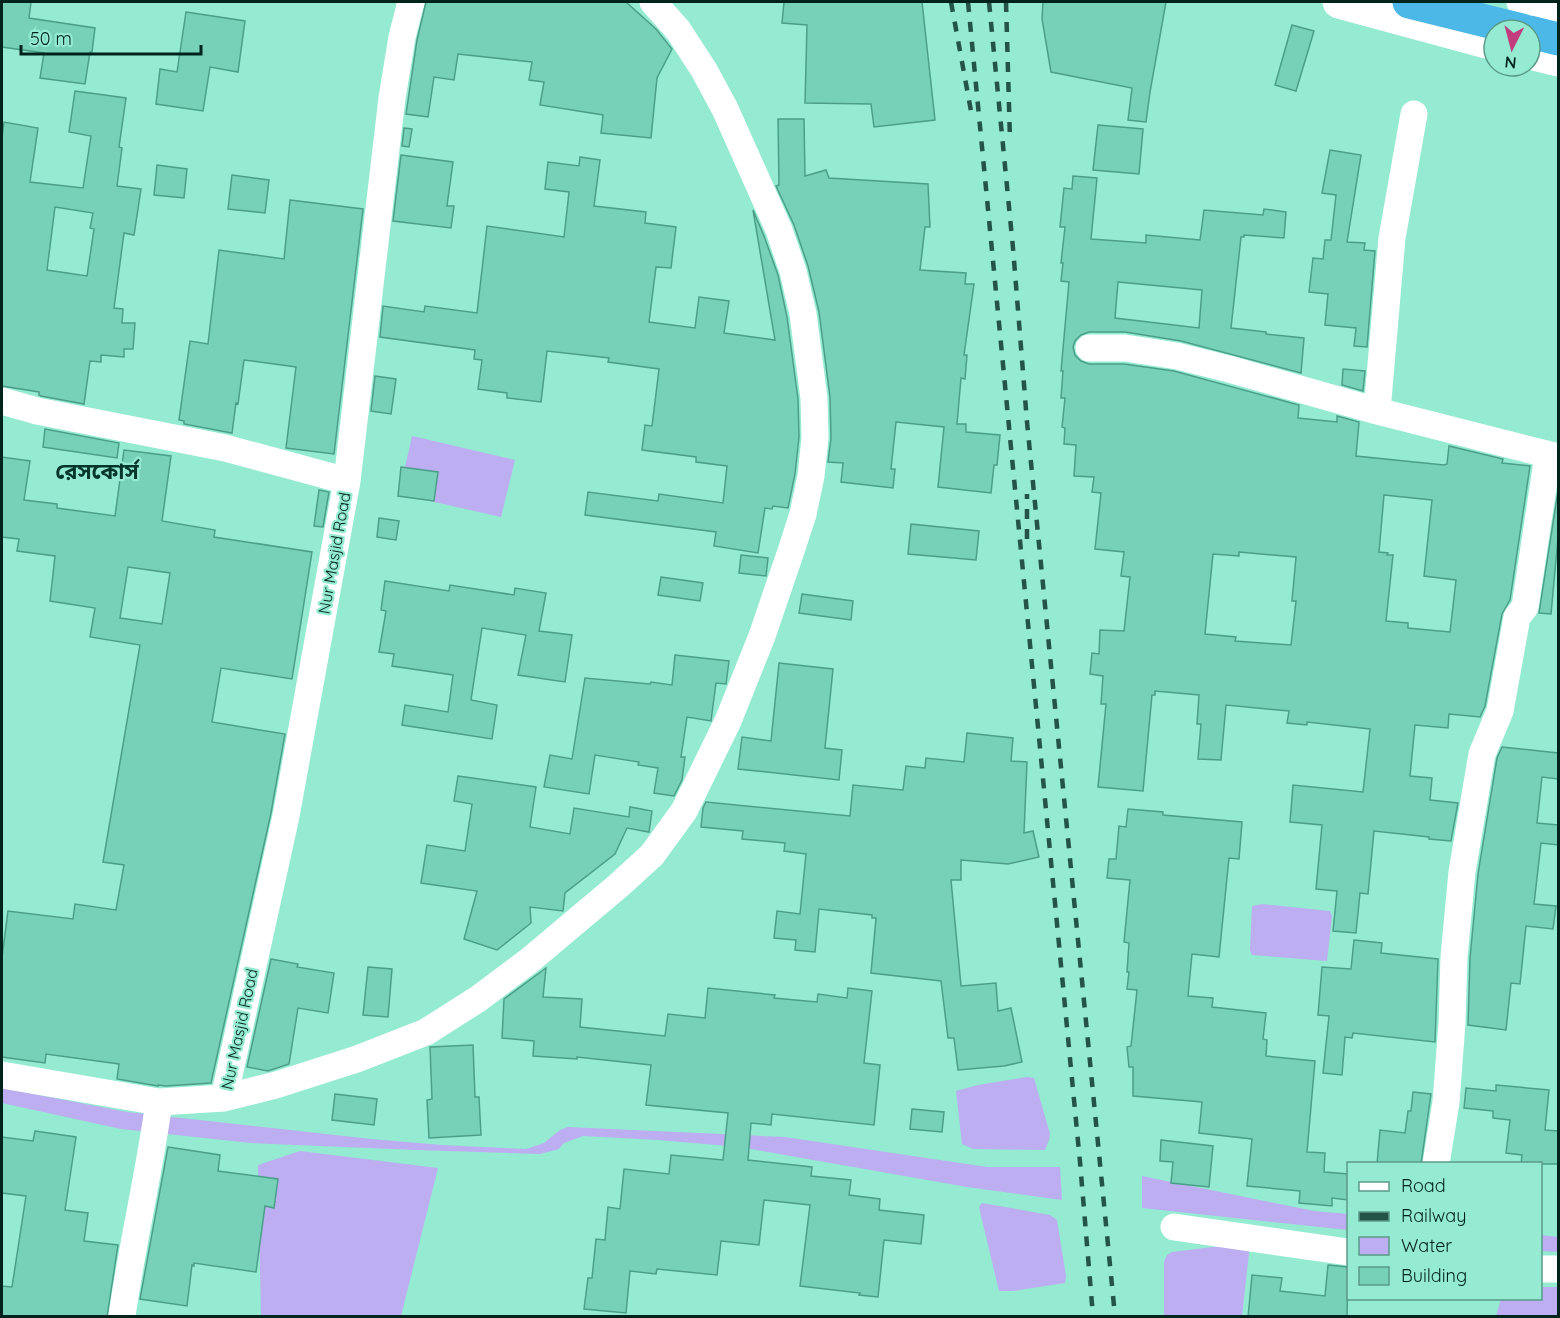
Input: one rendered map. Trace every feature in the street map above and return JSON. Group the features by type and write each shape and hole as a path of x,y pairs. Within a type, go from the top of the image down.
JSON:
{"highway":[{"path":"1409,2 1482,20"},
{"path":"1542,35 1558,39"}],"street":[{"name":"Nur Masjid Road","path":"224,1098 286,816 347,481 392,98 402,37 411,2"},
{"path":"2,1075 159,1102 224,1098 276,1085 357,1059 426,1032 487,993 530,960 652,855 684,811 728,721 762,636 800,523 811,476 815,438 814,398 803,314 793,271 779,230 725,109 704,69 678,30 653,2"},
{"path":"1339,2 1482,41"},
{"path":"1523,2 1558,11"},
{"path":"1542,56 1558,60"},
{"path":"1377,411 1392,238 1414,114"},
{"path":"1089,348 1125,348 1178,356 1377,411 1553,456 1525,607 1517,617 1500,711 1482,754 1462,872 1454,957 1446,1101 1436,1162"},
{"path":"2,401 37,411 225,448 347,481"},
{"path":"122,1317 159,1102"},
{"path":"1174,1227 1347,1252"},
{"path":"1542,1269 1558,1269"}],"water":[{"path":"412,436 515,460 501,517 399,494"},
{"path":"1262,904 1330,911 1332,916 1327,961 1252,955 1250,950 1252,906"},
{"path":"1027,1077 1034,1078 1050,1134 1045,1150 973,1149 962,1144 956,1091"},
{"path":"2,1088 127,1112 442,1145 526,1149 544,1143 560,1130 568,1127 785,1137 987,1167 1060,1167 1062,1200 967,1187 740,1147 658,1140 583,1136 564,1143 559,1149 540,1154 251,1143 121,1129 2,1103"},
{"path":"300,1151 438,1168 401,1316 261,1316 258,1165"},
{"path":"1142,1176 1314,1211 1347,1214 1347,1230 1142,1208"},
{"path":"982,1203 1050,1215 1057,1220 1066,1276 1065,1283 999,1291 979,1207"},
{"path":"1542,1235 1558,1237 1558,1252 1542,1251"},
{"path":"1229,1245 1248,1249 1249,1253 1242,1316 1164,1316 1164,1262 1167,1255 1172,1252"},
{"path":"1542,1287 1558,1287 1558,1316 1496,1316 1501,1300 1542,1300"}],"building":[{"path":"2,2 31,2 29,18 95,28 85,84 40,78 44,53 2,47"},
{"path":"426,2 626,2 656,29 672,49 657,78 651,138 601,133 603,115 540,105 544,82 529,80 532,62 458,54 454,80 434,77 428,117 406,114 417,40"},
{"path":"784,2 922,2 935,120 874,127 871,104 805,103 807,25 782,23"},
{"path":"1043,2 1166,2 1146,122 1128,120 1132,88 1051,72 1042,19"},
{"path":"186,12 245,21 238,72 210,67 203,111 156,104 160,69 177,72"},
{"path":"1292,25 1314,31 1296,91 1275,85"},
{"path":"75,91 126,98 119,147 122,148 117,186 141,189 134,235 124,233 114,308 123,309 122,323 135,323 133,349 124,349 124,357 101,355 101,362 90,361 84,404 41,396 39,392 2,386 2,137 4,122 38,128 30,182 83,188 91,136 69,132","holes":["55,207 93,213 90,228 94,229 87,276 47,270"]},
{"path":"778,119 804,119 805,176 826,170 829,178 928,184 930,227 925,227 920,270 966,273 965,284 974,284 964,355 967,355 965,379 961,378 957,424 966,424 966,432 1000,435 991,493 938,487 944,427 896,422 891,469 895,469 893,488 841,482 843,463 828,462 831,438 830,397 819,312 808,266 794,225 776,186 779,185"},
{"path":"1098,125 1143,129 1139,174 1093,170"},
{"path":"404,128 412,129 409,147 402,146"},
{"path":"1330,150 1361,155 1347,242 1365,243 1364,250 1375,251 1367,347 1354,346 1356,328 1325,325 1328,294 1309,292 1313,258 1323,259 1325,240 1331,240 1336,195 1322,193"},
{"path":"401,155 453,162 447,206 454,206 451,228 393,221"},
{"path":"580,157 600,160 594,206 646,212 645,223 676,227 671,268 656,267 649,322 695,328 699,297 729,301 724,333 775,340 753,210 778,275 787,317 798,399 799,437 788,508 773,506 772,509 765,508 758,553 714,546 716,532 585,515 588,492 658,501 659,494 723,503 727,466 696,462 696,457 642,450 645,425 652,426 659,369 608,362 609,358 547,351 541,402 507,398 507,393 478,389 482,360 474,359 475,350 380,337 383,306 424,312 425,306 477,313 487,226 564,237 569,192 545,189 548,162 579,166"},
{"path":"157,165 187,169 184,198 154,195"},
{"path":"232,175 269,180 265,213 228,209"},
{"path":"1073,176 1097,178 1091,239 1146,243 1146,235 1200,240 1204,210 1263,215 1264,209 1286,212 1284,238 1244,235 1241,237 1231,328 1304,338 1301,373 1181,341 1125,332 1089,332 1081,335 1073,347 1075,355 1081,361 1089,364 1124,364 1174,371 1299,405 1298,418 1337,422 1337,416 1359,422 1356,456 1444,465 1447,464 1449,446 1503,459 1502,463 1530,466 1510,600 1502,614 1485,706 1480,717 1449,714 1448,728 1415,725 1410,776 1432,778 1430,800 1458,803 1451,841 1374,831 1368,894 1360,893 1356,933 1333,931 1337,891 1316,889 1322,825 1290,822 1293,785 1363,792 1370,729 1307,722 1307,725 1287,723 1289,711 1226,705 1221,760 1198,759 1201,724 1197,724 1199,695 1155,691 1155,695 1152,695 1143,791 1098,787 1106,704 1101,704 1103,676 1090,674 1092,653 1099,654 1100,630 1124,631 1130,577 1121,576 1124,552 1095,549 1101,493 1092,492 1094,477 1074,476 1076,445 1064,444 1065,428 1062,427 1065,398 1061,398 1063,371 1061,371 1069,282 1061,281 1065,227 1060,227 1064,188 1072,189","holes":["1118,282 1202,290 1199,328 1115,318","1384,495 1432,500 1424,576 1456,580 1450,632 1408,628 1408,623 1386,621 1393,555 1379,552","1239,552 1296,557 1292,601 1296,601 1291,645 1235,641 1236,637 1205,634 1213,554 1239,556"]},
{"path":"290,200 363,209 334,454 286,448 296,367 244,360 232,433 184,424 184,421 179,420 190,341 208,344 219,250 284,259"},
{"path":"1343,369 1365,371 1363,391 1342,385"},
{"path":"375,376 396,379 391,414 371,411"},
{"path":"45,429 119,443 117,458 43,447"},
{"path":"124,450 171,456 162,521 215,530 214,537 312,552 292,679 221,668 212,722 285,734 271,813 211,1083 158,1086 117,1079 119,1064 46,1054 45,1063 2,1057 2,957 8,911 73,919 75,904 116,910 124,865 103,862 140,645 90,637 95,608 50,601 55,556 17,551 19,539 2,537 2,457 30,461 24,500 57,504 57,508 115,516","holes":["128,567 170,573 162,624 120,618"]},
{"path":"401,467 438,472 434,501 398,496"},
{"path":"319,490 329,492 323,527 314,526"},
{"path":"1558,491 1558,538 1551,614 1539,613"},
{"path":"379,518 399,521 396,540 377,537"},
{"path":"911,524 979,531 976,560 908,554"},
{"path":"741,555 768,558 766,576 739,573"},
{"path":"661,577 703,583 700,601 658,595"},
{"path":"385,581 449,591 450,585 514,595 515,588 546,593 539,631 572,635 565,682 518,675 526,635 482,628 471,700 497,705 492,739 402,725 405,705 448,712 453,675 392,666 394,654 379,652 386,611 381,610"},
{"path":"802,594 853,601 851,620 799,613"},
{"path":"675,655 729,661 726,684 716,683 711,721 687,717 681,757 685,757 682,780 674,796 654,793 658,768 638,765 639,762 595,755 589,794 544,787 550,755 572,759 585,678 672,685"},
{"path":"779,663 833,669 825,748 842,750 839,780 738,769 742,737 771,741"},
{"path":"967,733 1013,738 1011,761 1027,762 1024,833 1033,831 1039,857 1008,864 961,860 961,880 951,880 961,986 996,983 998,1011 1011,1008 1022,1062 958,1070 954,1038 948,1038 941,981 871,973 876,918 872,918 872,915 819,909 815,952 795,950 796,940 774,938 777,911 800,914 806,854 784,851 785,843 742,839 743,831 701,827 706,802 850,816 853,785 903,790 906,766 925,768 926,758 964,762"},
{"path":"1502,747 1558,753 1558,779 1542,777 1537,823 1558,825 1558,845 1541,843 1534,904 1556,906 1553,929 1526,926 1520,984 1511,983 1506,1030 1468,1025 1470,958 1478,874 1497,758"},
{"path":"458,776 536,787 530,827 570,834 574,808 629,817 630,807 652,811 649,832 627,828 615,854 565,893 563,911 530,907 531,923 497,950 464,939 477,891 421,883 427,845 465,851 472,804 454,801"},
{"path":"1128,809 1163,812 1163,815 1242,822 1239,859 1229,858 1219,957 1192,954 1188,996 1213,998 1212,1007 1266,1013 1263,1039 1267,1040 1266,1056 1315,1061 1307,1152 1325,1153 1324,1172 1347,1174 1347,1200 1332,1198 1332,1206 1299,1203 1300,1191 1247,1186 1252,1139 1199,1133 1202,1102 1133,1096 1133,1067 1129,1067 1127,1047 1131,1046 1137,990 1127,989 1129,943 1124,942 1130,880 1107,878 1109,859 1116,859 1119,826 1126,827"},
{"path":"1354,940 1382,943 1381,953 1438,959 1435,1042 1353,1033 1352,1038 1345,1037 1342,1075 1323,1073 1329,1016 1318,1015 1322,967 1351,969"},
{"path":"271,959 298,964 297,967 334,973 328,1013 298,1008 289,1064 268,1071 247,1067"},
{"path":"368,967 392,969 388,1017 363,1015"},
{"path":"546,968 543,997 582,999 580,1027 665,1036 668,1014 705,1018 708,988 817,1002 818,994 847,998 848,988 872,991 864,1063 880,1065 874,1125 772,1114 771,1125 751,1123 748,1160 812,1167 811,1176 851,1180 849,1195 880,1199 879,1210 924,1215 921,1244 884,1240 878,1297 800,1286 810,1205 764,1200 759,1245 721,1241 717,1275 657,1269 656,1274 630,1271 626,1313 584,1309 588,1278 592,1278 596,1239 605,1240 608,1207 620,1209 624,1169 669,1174 671,1155 723,1160 728,1113 646,1105 651,1065 577,1057 577,1059 533,1056 534,1041 502,1038 504,999"},
{"path":"473,1045 475,1097 479,1097 481,1135 429,1138 427,1100 432,1099 430,1047"},
{"path":"1496,1085 1549,1090 1545,1130 1558,1131 1558,1164 1521,1162 1522,1155 1506,1153 1510,1120 1493,1118 1493,1111 1464,1108 1466,1088 1496,1091"},
{"path":"1413,1092 1431,1094 1421,1162 1377,1162 1380,1130 1405,1133 1408,1111 1411,1111"},
{"path":"335,1094 377,1099 374,1125 332,1120"},
{"path":"912,1109 944,1112 942,1132 910,1129"},
{"path":"35,1131 76,1137 65,1210 88,1213 84,1241 118,1245 107,1317 2,1317 2,1286 12,1287 26,1196 2,1193 2,1137 33,1141"},
{"path":"1161,1140 1213,1146 1209,1187 1171,1183 1173,1162 1160,1161"},
{"path":"168,1147 220,1155 218,1171 278,1179 274,1208 265,1206 256,1272 194,1263 187,1306 140,1299"},
{"path":"1328,1265 1347,1267 1347,1317 1248,1317 1252,1275 1282,1278 1280,1291 1325,1296"}],"railway":[{"path":"951,2 971,111"},
{"path":"968,2 1093,1316"},
{"path":"989,2 1027,422 1115,1316"},
{"path":"1006,2 1010,140"},
{"path":"1027,494 1027,539"}],"district":[{"name":"রেসকোর্স","path":"97,471"}]}
